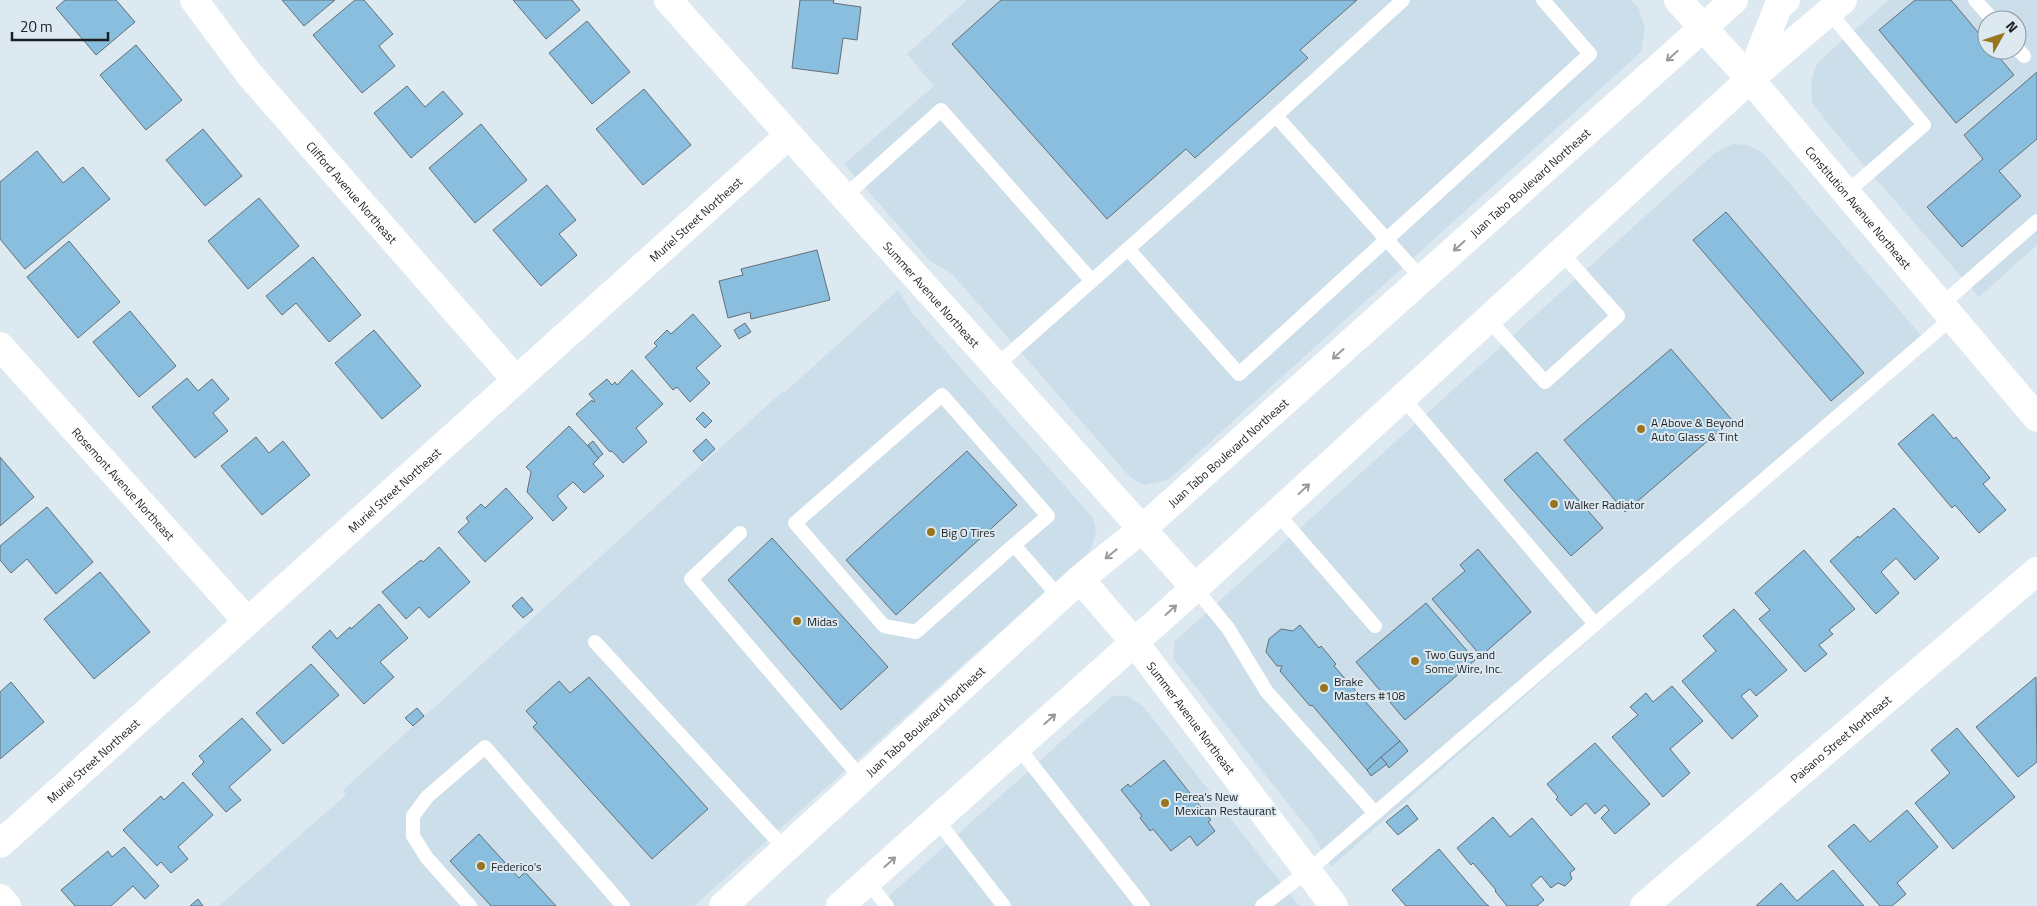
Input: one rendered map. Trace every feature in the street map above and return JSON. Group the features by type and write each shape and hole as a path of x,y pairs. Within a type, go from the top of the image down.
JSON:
{"street":[{"name":"Clifford Avenue Northeast","path":"194,0 248,74 515,379"},
{"name":"Constitution Avenue Northeast","path":"1678,0 1750,79 2037,418"},
{"name":"Juan Tabo Boulevard Northeast","path":"723,906 1080,579 1142,529 1734,0"},
{"path":"1750,79 1778,8 1786,0"},
{"name":"Summer Avenue Northeast","path":"673,2 789,135 1195,588"},
{"path":"840,906 1135,643 1750,79 1836,6"},
{"name":"Muriel Street Northeast","path":"0,844 515,379 789,135"},
{"name":"Rosemont Avenue Northeast","path":"0,346 247,621"},
{"name":"Paisano Street Northeast","path":"1644,906 2037,571"},
{"name":"Summer Avenue Northeast","path":"1080,579 1135,643 1334,906"},
{"path":"0,898 7,906"}],"lane":[{"path":"996,366 1403,0"},
{"path":"1128,249 1238,374 1590,54 1543,0"},
{"path":"1975,0 1984,10"},
{"path":"1836,6 1924,125 1846,193"},
{"path":"845,196 941,110 1092,281"},
{"path":"1276,116 1422,279"},
{"path":"1262,906 1308,870 1596,624 1946,311 2037,221"},
{"path":"1488,319 1546,382 1553,376 1618,316 1561,252"},
{"path":"942,395 1048,516 1014,545 916,632 884,626 795,523 942,395"},
{"path":"1402,398 1596,624"},
{"path":"1277,513 1375,626"},
{"path":"740,533 692,579 862,779"},
{"path":"1014,545 1060,598"},
{"path":"1195,588 1228,628 1266,692 1375,813"},
{"path":"594,642 785,849"},
{"path":"470,906 427,858 413,836 413,816 427,797 485,747 623,906"},
{"path":"1018,747 1143,906"},
{"path":"937,820 1004,906"},
{"path":"868,882 887,906"}],"shaded area":[{"path":"967,0 1631,0 1639,9 1645,28 1641,52 1168,480 1144,485 1130,477 952,274 930,261 844,164 934,86 907,54"},
{"path":"1889,0 2037,0 2037,245 1979,297 1833,130 1812,102 1811,80 1818,62"},
{"path":"1732,144 1748,145 1763,153 1927,342 1331,867 1313,835 1173,658 1175,641 1715,153"},
{"path":"898,290 912,313 1093,518 1096,531 1091,550 694,906 219,906 346,795 343,790 783,391 785,392"},
{"path":"1112,696 1127,696 1143,706 1299,906 878,906"}],"building":[{"path":"65,0 116,0 135,22 96,55 56,8"},
{"path":"282,0 335,0 304,26"},
{"path":"355,0 364,0 393,34 379,46 395,66 362,93 313,35"},
{"path":"513,0 572,0 580,10 546,39"},
{"path":"800,0 834,0 833,3 861,7 857,40 843,38 838,74 792,68"},
{"path":"1001,0 1357,0 1300,50 1308,58 1195,158 1186,149 1107,219 952,44"},
{"path":"1915,0 1951,0 1977,31 1977,60 2001,60 2014,75 1956,123 1879,30"},
{"path":"587,21 630,72 592,104 549,53"},
{"path":"136,45 182,100 146,130 100,75"},
{"path":"2037,72 2037,139 1999,171 2021,196 1962,247 1927,207 1983,159 1964,135"},
{"path":"407,86 425,107 443,91 463,114 411,158 374,113"},
{"path":"644,89 691,145 643,185 596,129"},
{"path":"481,124 527,180 475,223 429,168"},
{"path":"203,129 242,176 205,206 166,160"},
{"path":"37,151 63,183 83,167 110,199 25,269 0,239 0,182"},
{"path":"547,185 576,220 559,234 577,255 541,286 493,230"},
{"path":"259,198 299,246 248,289 208,241"},
{"path":"1726,212 1864,373 1831,401 1693,240"},
{"path":"69,241 120,302 78,338 27,277"},
{"path":"817,250 830,300 751,319 750,312 728,318 719,281 743,275 741,269"},
{"path":"313,257 361,315 329,342 296,303 282,315 266,296"},
{"path":"130,311 176,366 139,397 93,342"},
{"path":"693,314 721,346 696,368 710,383 690,402 677,387 673,390 645,357 657,346 654,343 667,330 671,334"},
{"path":"745,323 751,332 739,339 734,330"},
{"path":"374,330 421,386 382,419 335,363"},
{"path":"1671,349 1732,420 1625,512 1564,440"},
{"path":"632,370 663,404 636,428 647,442 623,463 612,451 610,452 576,414 592,400 593,402 595,401 589,394 607,379 612,385 615,382 617,385"},
{"path":"187,378 198,391 212,379 229,399 213,413 228,431 195,458 152,407"},
{"path":"703,412 712,421 705,428 696,419"},
{"path":"1933,414 1954,439 1956,437 1990,478 1983,484 2006,510 1979,533 1955,505 1952,508 1898,444"},
{"path":"569,426 599,458 593,464 604,476 584,493 573,482 557,496 567,508 553,521 527,492 531,472 526,467"},
{"path":"256,437 269,453 283,441 310,475 262,515 221,466"},
{"path":"706,439 715,449 702,461 693,451"},
{"path":"593,441 603,454 598,458 588,445"},
{"name":"Big O Tires","path":"967,451 1017,505 896,615 846,560"},
{"name":"Walker Radiator","path":"1537,452 1603,528 1571,556 1504,480"},
{"path":"0,457 34,497 0,526"},
{"path":"506,488 533,518 485,562 458,532 469,522 466,518 481,504 485,508"},
{"path":"47,507 93,562 56,594 27,559 11,573 0,560 0,546"},
{"path":"1894,508 1939,558 1915,580 1896,558 1881,572 1899,593 1876,614 1830,561"},
{"path":"772,538 888,667 841,710 728,580"},
{"path":"439,547 470,582 429,618 419,607 406,619 382,592 421,560 423,562"},
{"path":"1478,549 1531,612 1481,656 1432,599 1465,571 1460,565"},
{"path":"1804,550 1855,609 1829,630 1833,634 1819,645 1827,654 1805,672 1759,619 1770,610 1755,593"},
{"path":"100,572 150,632 94,679 44,619"},
{"path":"522,597 533,610 523,618 512,606"},
{"name":"Two Guys and Some Wire, Inc.","path":"1426,603 1475,660 1405,720 1356,662"},
{"path":"379,604 408,638 380,662 394,677 364,704 312,647 330,630 337,639"},
{"path":"1734,609 1787,670 1756,696 1750,689 1741,696 1758,716 1732,739 1682,681 1716,651 1703,636"},
{"name":"Brake Masters #108","path":"1300,625 1319,648 1321,646 1336,664 1334,666 1400,741 1367,770 1312,705 1310,706 1280,671 1282,666 1277,666 1266,652 1269,639 1281,629 1293,631"},
{"path":"311,664 339,695 283,744 256,713"},
{"path":"589,677 708,809 652,859 533,727 537,723 526,711 559,681 570,693"},
{"path":"2036,677 2037,762 2018,777 1976,727"},
{"path":"11,682 44,722 0,759 0,692"},
{"path":"1672,686 1703,721 1670,749 1690,773 1663,797 1612,737 1638,715 1630,707 1646,693 1653,702"},
{"path":"417,708 424,716 413,726 405,718"},
{"path":"242,718 271,750 229,787 241,800 226,812 192,774 204,762 199,756"},
{"path":"1957,728 2015,797 1953,849 1915,803 1950,773 1931,750"},
{"path":"1400,741 1408,751 1389,768 1381,757"},
{"path":"1595,743 1650,804 1615,834 1601,818 1609,810 1605,805 1595,814 1586,803 1571,816 1556,799 1558,797 1547,784"},
{"path":"1381,757 1387,764 1371,776 1367,770"},
{"name":"Perea's New Mexican Restaurant","path":"1164,760 1211,820 1208,822 1215,831 1197,846 1190,836 1171,851 1153,829 1150,831 1140,818 1142,816 1121,790 1128,784 1130,787"},
{"path":"183,782 213,815 178,847 188,859 171,873 161,862 157,866 123,830 161,796 164,800"},
{"path":"1407,805 1418,819 1398,835 1386,822"},
{"path":"1907,810 1938,847 1897,883 1906,894 1892,906 1880,906 1828,846 1854,824 1870,842"},
{"path":"1493,817 1510,837 1532,818 1575,869 1570,873 1572,879 1565,886 1558,883 1551,888 1541,876 1531,885 1544,900 1537,906 1507,906 1473,863 1471,865 1457,848"},
{"name":"Federico's","path":"479,834 519,878 525,872 556,906 491,906 450,861"},
{"path":"124,847 159,886 145,899 133,886 111,906 75,906 61,890 108,851 112,857"},
{"path":"1439,849 1489,906 1406,906 1392,890"},
{"path":"1833,870 1864,906 1756,906 1781,883 1797,901"},
{"path":"198,899 203,906 190,906"}],"place":[{"name":"A Above & Beyond Auto Glass & Tint","path":"1641,429"},
{"name":"Walker Radiator","path":"1554,504"},
{"name":"Big O Tires","path":"931,532"},
{"name":"Midas","path":"797,621"},
{"name":"Two Guys and Some Wire, Inc.","path":"1415,661"},
{"name":"Brake Masters #108","path":"1324,688"},
{"name":"Perea's New Mexican Restaurant","path":"1165,803"},
{"name":"Federico's","path":"481,866"}]}
